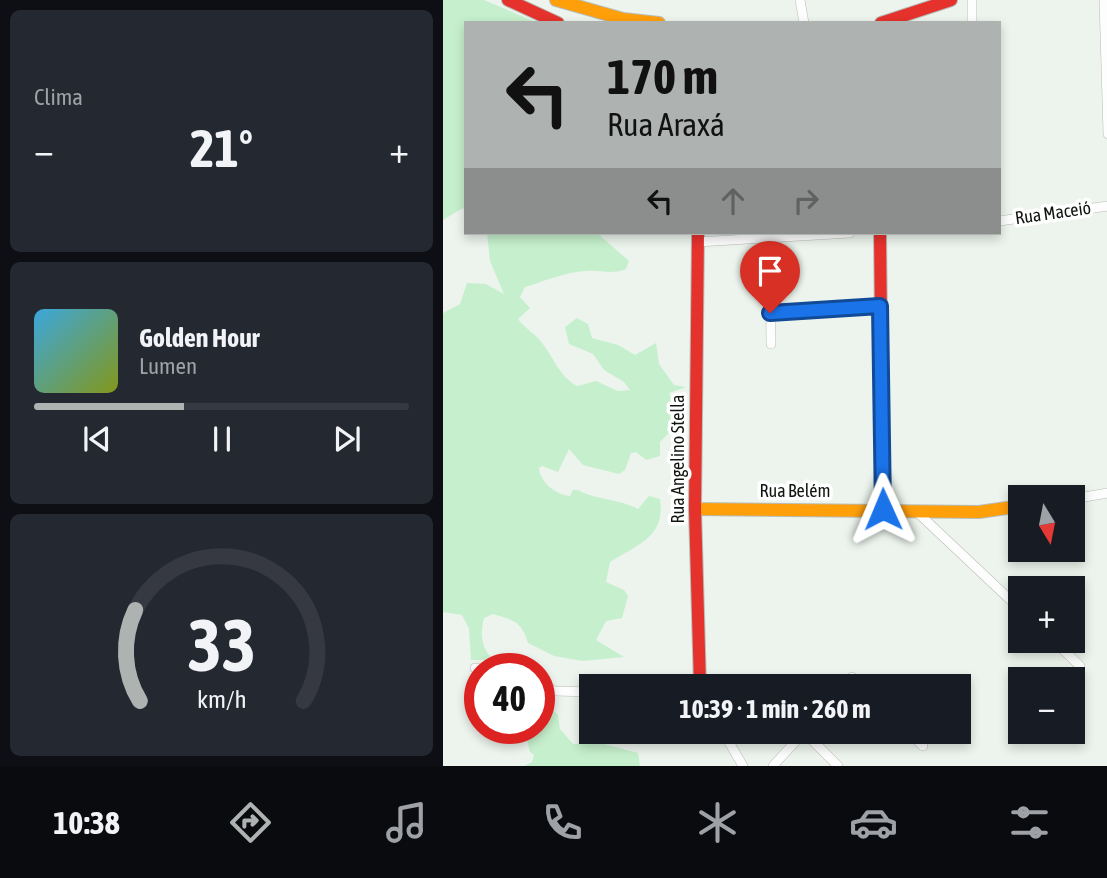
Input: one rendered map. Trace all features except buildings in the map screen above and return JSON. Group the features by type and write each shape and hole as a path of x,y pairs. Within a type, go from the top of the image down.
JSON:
{"street":[{"path":"508,0 554,21"},
{"path":"556,0 623,19 641,21"},
{"path":"800,0 805,21"},
{"path":"972,0 972,21"},
{"path":"1104,0 1107,134"},
{"path":"887,21 942,1"},
{"name":"Rua Maceió","path":"1001,221 1107,206"},
{"path":"698,237 810,235"},
{"path":"880,235 883,509"},
{"name":"Rua Angelino Stella","path":"698,237 695,509 700,674"},
{"path":"770,237 771,344"},
{"path":"770,313 880,306"},
{"path":"1085,497 1107,493"},
{"name":"Rua Belém","path":"695,509 979,512 1008,508"},
{"path":"917,512 1008,598"},
{"path":"1066,653 1080,666"},
{"path":"555,691 579,692"},
{"path":"730,744 743,766"},
{"path":"773,766 793,744"},
{"path":"816,744 838,766"}],"green space":[{"path":"443,0 484,0 533,21 464,21 464,210 463,208 443,220"},
{"path":"487,235 599,235 629,261 626,269 616,272 570,273 525,287 520,297 530,308 518,319 540,340 565,377 577,386 596,381 618,391 630,390 624,382 604,370 593,354 569,344 565,327 577,318 588,324 592,338 618,345 635,355 656,343 659,364 674,385 686,387 669,393 682,420 660,442 660,456 646,460 636,452 631,453 625,470 619,474 583,465 569,449 558,472 542,466 539,468 546,483 565,495 570,496 573,490 578,490 638,509 649,496 660,499 661,512 654,532 639,545 610,562 606,582 624,590 628,596 622,618 606,621 596,640 624,657 583,661 555,656 555,653 548,653 528,643 523,630 516,623 493,614 484,618 482,630 488,653 471,653 469,629 462,615 443,612 443,313 460,304 467,283 486,284 504,294 490,261"},
{"path":"555,712 560,729 573,744 604,744 638,753 640,766 524,766 532,762 534,755 528,744 555,744"}],"traffic: slow":[{"path":"556,0 623,19 641,21"},
{"path":"695,509 979,512 1008,508"}],"traffic: jam":[{"path":"508,0 554,21"},
{"path":"887,21 951,0"},
{"path":"698,235 695,509 700,674"},
{"path":"880,235 883,509"}],"route":[{"path":"770,313 880,306 883,509"}]}
